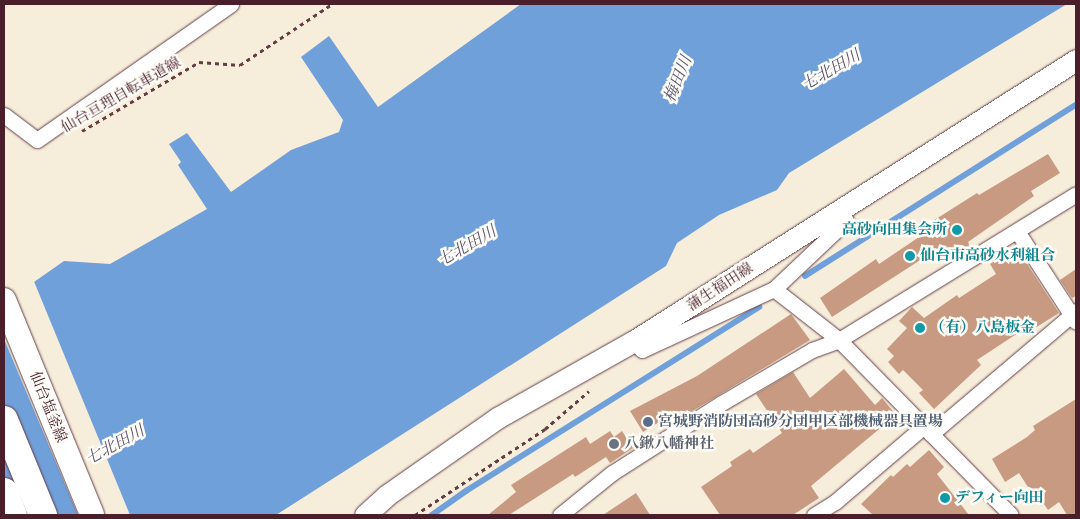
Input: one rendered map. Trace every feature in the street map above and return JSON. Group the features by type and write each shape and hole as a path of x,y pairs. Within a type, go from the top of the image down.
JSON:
{"highway":[{"path":"4,420 43,515"},
{"path":"4,492 13,515"}],"main road":[{"name":"蒲生福田線","path":"365,515 387,495 499,417 634,341 1076,60"},
{"name":"仙台塩釜線","path":"4,300 92,515"}],"street":[{"path":"4,115 36,140 231,4"},
{"path":"560,515 612,474 720,404 812,350 839,340 1076,194"},
{"path":"634,341 642,350 774,289 846,221 840,210"},
{"path":"814,515 837,509 927,430 1075,316 1017,231"},
{"path":"774,289 839,340 1011,515"}],"path":[{"name":"仙台亘理自転車道線","path":"78,133 199,62 240,65 332,4"},
{"path":"415,515 545,429 596,384"}],"water":[{"path":"521,4 1067,4 789,173 777,190 719,215 677,243 666,266 276,515 4,515 4,303 64,261 110,264 207,209 178,165 181,162 169,144 187,133 231,192 291,150 339,132 343,120 301,57 329,36 378,107"}],"pier":[{"path":"33,279 130,515 78,515 4,339 4,300"}],"building":[{"path":"1048,154 1060,173 1031,191 1034,196 968,242 970,246 947,260 939,248 832,317 820,298 876,259 879,264 928,231 925,226 977,193 979,195"},
{"path":"1016,247 1059,313 1027,333 1024,329 977,360 981,365 934,409 919,393 923,390 903,370 899,374 888,362 894,356 887,349 907,328 899,321 912,307 924,318 957,295 959,298 996,274 990,264"},
{"path":"1076,269 1076,296 1072,298 1060,280"},
{"path":"791,314 810,340 684,416 675,412 643,432 630,411 697,376"},
{"path":"844,369 875,405 882,398 896,415 811,486 819,498 793,515 720,515 701,487 732,466 730,462 750,449 753,453 782,433 756,394 793,372 810,398"},
{"path":"1076,399 1076,515 1067,515 1059,502 1048,510 1044,504 1040,506 1019,473 1005,482 992,459 1027,437 1035,430 1033,426"},
{"path":"610,431 614,437 622,431 633,448 610,463 606,457 575,477 573,474 509,515 488,515 516,492 511,485 586,437 590,444"},
{"path":"929,450 944,467 937,474 969,515 873,515 861,504 891,475 893,477 907,464 910,467"},
{"path":"636,493 650,515 603,515"}],"waterway":[{"path":"805,276 1076,105"},
{"path":"432,515 466,491 759,307"}],"place":[{"name":"高砂向田集会所","path":"957,230"},
{"name":"仙台市高砂水利組合","path":"910,256"},
{"name":"（有）八島板金","path":"920,328"},
{"name":"宮城野消防団高砂分団甲区部機械器具置場","path":"648,422"},
{"name":"八鍬八幡神社","path":"614,444"},
{"name":"デフィー向田","path":"945,498"}],"water label":[{"name":"七北田川","path":"831,70"},
{"name":"梅田川","path":"678,79"},
{"name":"七北田川","path":"467,246"},
{"name":"七北田川","path":"115,445"}]}
